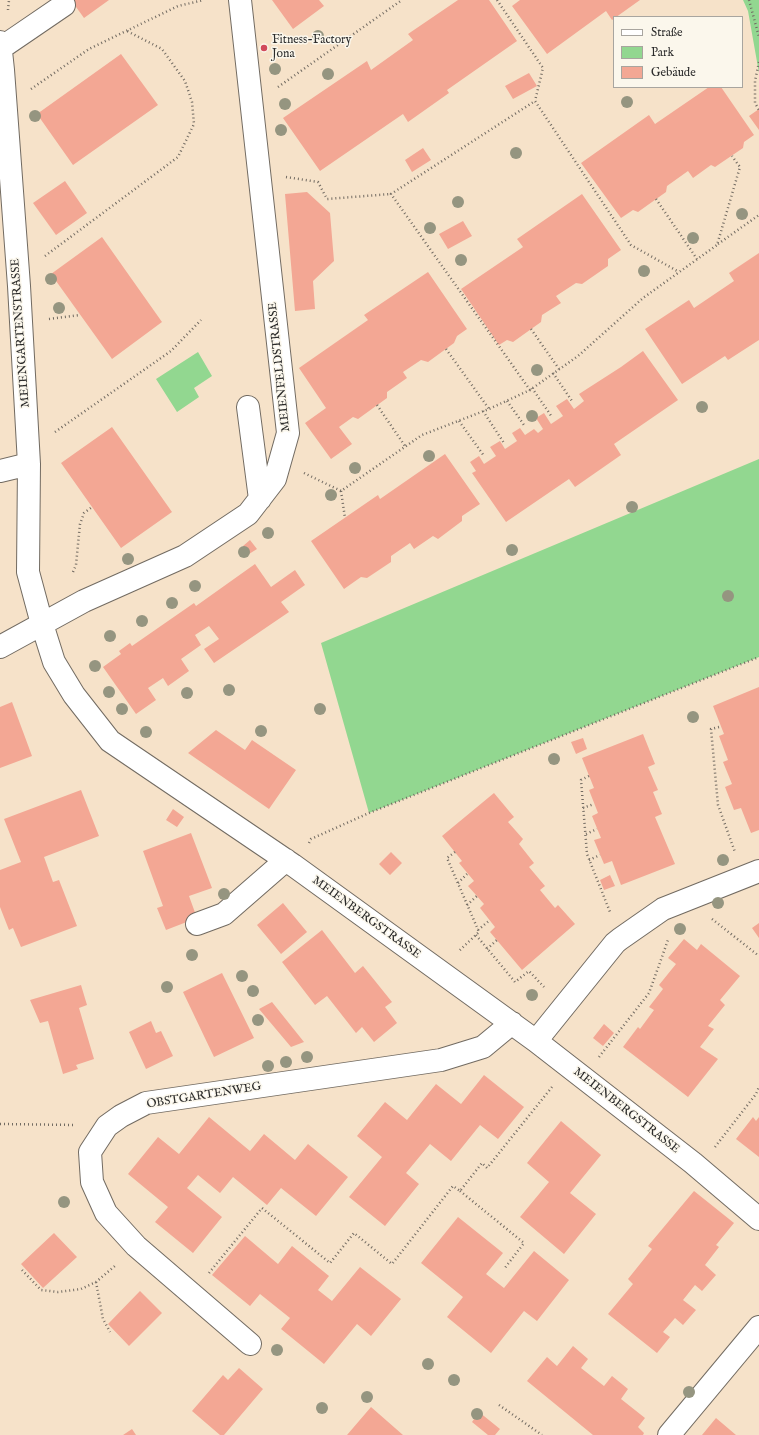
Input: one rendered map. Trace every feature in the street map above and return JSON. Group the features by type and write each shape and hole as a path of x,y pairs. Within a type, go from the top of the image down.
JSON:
{"street":[{"name":"MEIENFELDSTRASSE","path":"42,624 84,601 185,556 248,514 275,479 288,432 240,0"},
{"path":"0,45 64,5"},
{"name":"MEIENGARTENSTRASSE","path":"0,45 4,78 19,286 29,464 28,572 42,624"},
{"path":"248,407 260,499"},
{"path":"0,471 29,464"},
{"path":"0,647 42,624"},
{"name":"MEIENBERGSTRASSE","path":"42,624 54,662 74,695 110,741 290,863 512,1023 693,1163 759,1219"},
{"path":"197,924 224,914 290,863"},
{"path":"536,1041 615,943 620,939 663,909 752,874"},
{"name":"OBSTGARTENWEG","path":"250,1344 136,1246 106,1213 92,1182 90,1152 107,1126 121,1116 146,1103 441,1060 484,1046 512,1023"},
{"path":"669,1435 759,1327"}],"path":[{"path":"28,92 89,49 178,6 204,0"},
{"path":"271,91 402,0"},
{"path":"285,177 318,182 327,199 391,194 535,101 544,68 497,0"},
{"path":"749,0 759,37"},
{"path":"44,256 178,158 194,124 192,102 185,81 162,49 127,31"},
{"path":"759,62 755,81 755,103 759,110"},
{"path":"535,101 631,245 679,272"},
{"path":"717,244 740,167 732,156"},
{"path":"391,194 552,417"},
{"path":"656,199 697,259"},
{"path":"341,491 422,434 489,409 531,389 578,356 643,298 759,215"},
{"path":"44,319 80,314"},
{"path":"51,434 171,351 201,320"},
{"path":"531,329 559,369"},
{"path":"446,349 489,409"},
{"path":"553,373 572,401"},
{"path":"507,401 524,425"},
{"path":"377,405 405,446"},
{"path":"483,411 504,442"},
{"path":"459,421 484,456"},
{"path":"298,470 341,491"},
{"path":"341,491 345,518"},
{"path":"73,572 76,565 80,524 84,513 92,507"},
{"path":"290,863 311,839 369,813 759,657"},
{"path":"719,727 711,730 718,806 752,874"},
{"path":"589,776 581,780 587,854 620,939"},
{"path":"583,808 594,804"},
{"path":"586,834 597,829"},
{"path":"455,852 447,858 478,930"},
{"path":"589,860 600,855"},
{"path":"458,883 467,874"},
{"path":"467,905 478,896"},
{"path":"688,900 759,956"},
{"path":"454,956 479,932 478,930 490,920"},
{"path":"595,1062 649,993 668,938 646,921"},
{"path":"476,935 515,982 529,971 562,1008"},
{"path":"487,949 497,940"},
{"path":"460,1191 482,1163 487,1168 569,1066"},
{"path":"715,1148 756,1094 759,1087"},
{"path":"0,1124 107,1126"},
{"path":"192,1294 262,1208 330,1262 354,1233 392,1264 454,1186 524,1243 504,1269"},
{"path":"22,1270 41,1290 58,1292 80,1289 96,1282 136,1246"},
{"path":"96,1282 103,1319 110,1332"},
{"path":"499,1405 542,1435"}],"green space":[{"path":"743,0 759,0 759,73 748,11"},
{"path":"198,352 212,376 194,388 199,397 177,412 156,379"},
{"path":"759,459 759,657 369,813 321,643"}],"building":[{"path":"71,0 109,0 84,18"},
{"path":"272,0 319,0 324,6 293,29"},
{"path":"458,0 489,0 517,41 447,90 449,93 408,122 403,114 320,171 283,118 367,61 371,70 413,40 408,34"},
{"path":"520,0 640,0 618,16 613,16 612,20 606,11 547,54 512,6"},
{"path":"121,54 158,105 73,165 37,114"},
{"path":"529,73 537,86 513,99 505,86"},
{"path":"708,88 722,88 754,135 744,142 743,148 715,167 711,165 693,178 688,171 667,186 666,192 638,212 633,210 621,218 581,163 649,115 655,124"},
{"path":"759,109 759,130 749,116"},
{"path":"423,148 431,160 412,172 405,160"},
{"path":"65,181 87,213 56,235 33,203"},
{"path":"307,192 330,213 334,261 313,281 315,309 295,311 285,194"},
{"path":"582,194 621,250 608,259 608,266 582,284 576,283 556,296 561,303 542,315 541,322 513,342 507,340 499,345 461,289 523,247 517,239"},
{"path":"463,221 472,236 448,249 439,234"},
{"path":"102,237 162,322 112,359 51,274"},
{"path":"759,253 759,340 728,360 725,356 682,384 645,329 689,300 694,308 734,281 729,273"},
{"path":"428,272 467,329 457,336 454,343 428,362 421,360 403,372 407,378 387,392 387,398 358,419 353,417 339,427 352,444 331,459 305,423 326,408 299,368 368,320 364,315"},
{"path":"643,351 678,400 614,444 621,455 575,487 569,479 506,522 472,473 476,471 470,462 479,456 484,464 496,456 490,447 500,441 505,449 517,441 512,433 520,428 525,435 534,429 538,433 543,429 536,418 544,413 551,424 563,416 556,406 567,399 574,409 584,401 579,394"},
{"path":"112,427 172,512 121,548 61,463"},
{"path":"445,454 480,504 462,516 462,521 438,539 433,536 414,549 410,543 391,556 391,562 367,578 361,577 344,589 311,541 378,495 380,499"},
{"path":"250,540 257,549 249,554 243,546"},
{"path":"255,564 271,587 295,570 305,585 281,602 289,612 214,663 204,649 219,639 209,626 195,635 201,645 181,659 189,671 168,686 163,678 148,688 156,700 136,714 103,667 121,654 119,651 130,643 132,646 194,603 196,606"},
{"path":"759,687 759,830 751,833 741,808 734,810 725,787 732,784 723,762 728,760 719,736 724,734 713,706"},
{"path":"12,702 32,756 0,768 0,707"},
{"path":"216,730 245,750 252,740 296,770 269,809 188,753"},
{"path":"643,734 655,764 648,767 658,790 653,792 662,814 655,817 675,864 621,885 612,861 604,864 594,840 601,838 592,816 598,813 589,790 594,788 582,758"},
{"path":"583,738 587,749 576,754 571,742"},
{"path":"81,790 99,836 44,857 53,882 59,880 77,926 21,947 13,928 9,930 0,907 0,870 21,862 4,819"},
{"path":"494,793 514,817 508,822 523,839 519,844 534,863 529,867 545,886 540,890 555,908 558,905 575,924 522,970 490,932 495,927 480,908 484,904 468,886 474,881 459,863 462,861 442,836"},
{"path":"173,809 184,817 177,827 166,820"},
{"path":"191,833 212,888 189,896 197,918 166,930 157,908 163,906 143,851"},
{"path":"391,852 402,863 390,875 379,864"},
{"path":"610,875 615,886 604,890 600,880"},
{"path":"283,903 307,932 281,954 257,925"},
{"path":"759,923 759,938 752,928"},
{"path":"322,930 355,973 363,966 392,1002 385,1007 397,1023 374,1042 362,1027 356,1033 327,996 315,1005 282,962"},
{"path":"684,939 697,950 701,944 740,976 720,1000 725,1005 708,1026 714,1029 700,1047 718,1059 688,1097 623,1047 638,1027 640,1029 654,1010 649,1007 663,989 659,985 676,964 668,958"},
{"path":"222,973 254,1038 214,1057 183,992"},
{"path":"81,985 87,1005 79,1008 94,1059 76,1065 78,1069 63,1074 48,1021 40,1023 30,1000"},
{"path":"272,1002 304,1042 291,1047 259,1009"},
{"path":"151,1021 156,1033 161,1031 173,1056 146,1069 129,1032"},
{"path":"604,1024 614,1033 603,1046 593,1038"},
{"path":"484,1075 524,1107 498,1139 480,1125 451,1161 430,1144 406,1173 419,1184 385,1226 349,1197 382,1157 357,1136 385,1102 407,1120 436,1084 461,1104"},
{"path":"209,1117 250,1151 264,1134 295,1160 308,1144 348,1177 316,1216 281,1188 267,1205 233,1177 220,1193 198,1175 187,1188 222,1217 193,1253 155,1222 168,1207 128,1174 158,1137 179,1154"},
{"path":"753,1117 756,1121 759,1117 759,1157 736,1139"},
{"path":"561,1121 601,1155 570,1193 596,1214 564,1254 520,1217 549,1182 527,1163"},
{"path":"694,1191 734,1223 716,1245 719,1247 705,1265 716,1275 702,1291 695,1285 683,1300 696,1310 683,1325 675,1318 663,1332 670,1337 657,1353 608,1314 633,1284 628,1279 652,1249 648,1246"},
{"path":"458,1217 503,1253 486,1274 504,1288 534,1251 569,1280 537,1321 524,1311 491,1353 447,1317 463,1297 421,1263"},
{"path":"54,1233 77,1257 43,1288 21,1264"},
{"path":"245,1236 278,1264 292,1246 329,1276 318,1290 332,1301 360,1267 401,1299 371,1336 357,1324 324,1364 281,1329 290,1318 260,1294 250,1306 212,1275"},
{"path":"140,1291 162,1313 129,1346 108,1324"},
{"path":"573,1346 588,1359 581,1368 604,1386 612,1376 628,1389 621,1399 645,1418 638,1427 644,1433 643,1435 593,1435 527,1381 547,1357 557,1366"},
{"path":"239,1368 263,1389 224,1435 220,1435 192,1411 223,1375 228,1380"},
{"path":"371,1407 403,1435 347,1435"},
{"path":"479,1412 500,1429 495,1435 488,1435 472,1422"},
{"path":"716,1418 736,1435 702,1435"},
{"path":"132,1429 136,1435 123,1435"}],"place":[{"name":"Fitness-Factory Jona","path":"264,48"}]}
